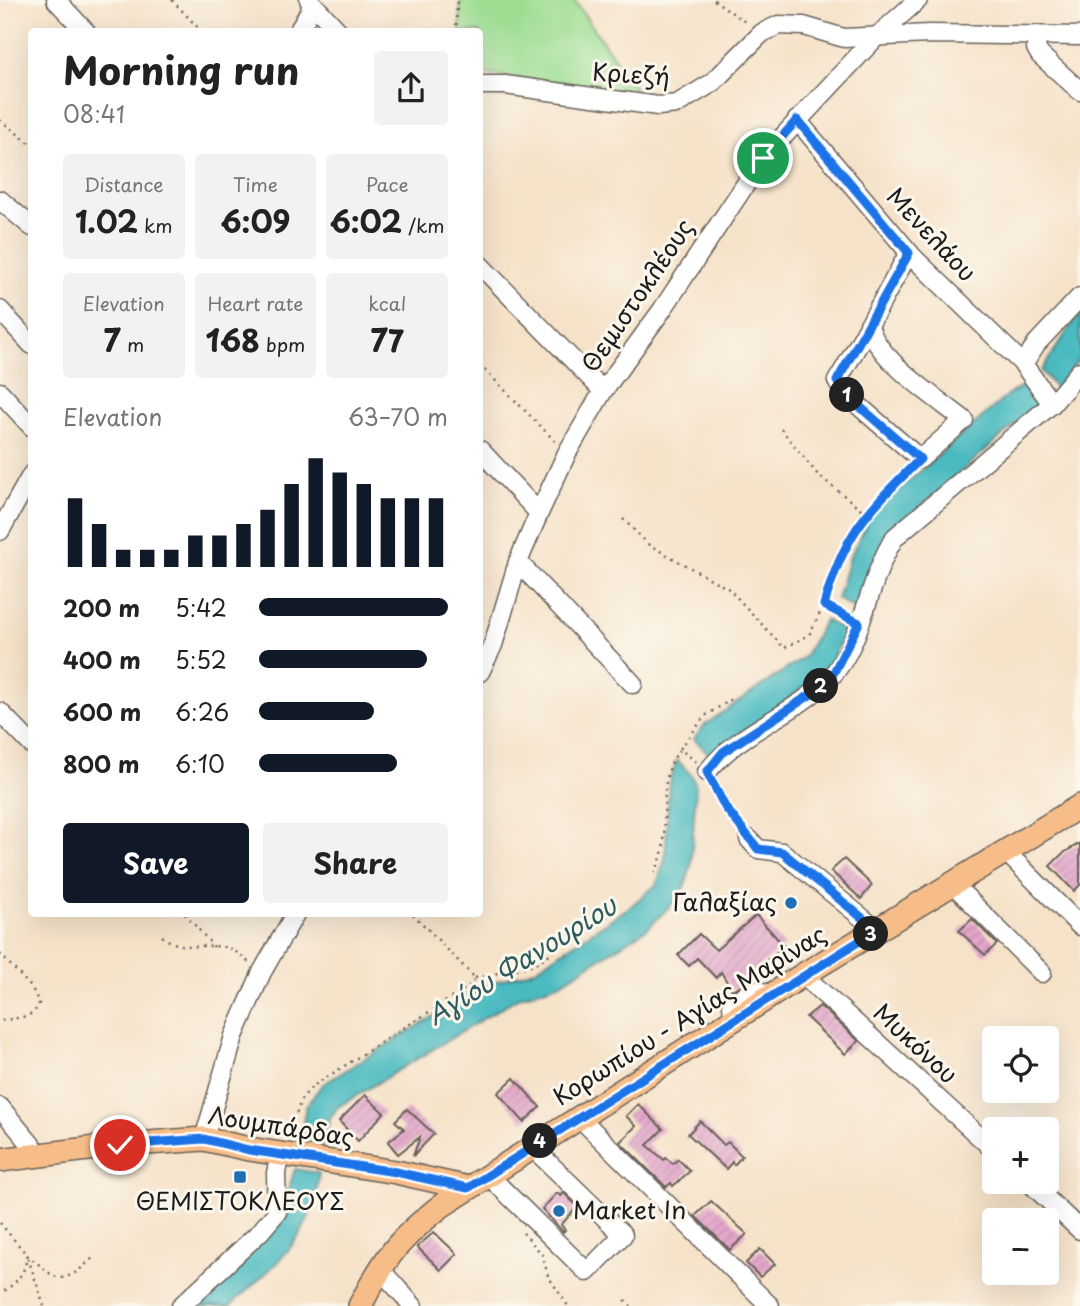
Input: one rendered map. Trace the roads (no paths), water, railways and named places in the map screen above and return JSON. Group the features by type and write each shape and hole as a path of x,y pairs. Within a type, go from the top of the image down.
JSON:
{"main road":[{"name":"Κορωπίου - Αγίας Μαρίνας","path":"360,1306 379,1268 407,1232 487,1174 803,975 1080,806"},
{"name":"Λουμπάρδας","path":"0,1160 204,1139 396,1172 468,1188"}],"street":[{"path":"56,0 82,28"},
{"name":"Θεμιστοκλέους","path":"483,666 493,645 517,562 567,453 603,391 662,310 763,158 875,38 918,0"},
{"path":"300,28 311,3 335,28"},
{"name":"Κριεζή","path":"483,85 658,106 677,104 712,83 762,33 779,24 804,26 844,38 875,38"},
{"path":"875,38 929,34 1080,36"},
{"path":"1037,35 1036,48 1040,55 1080,91"},
{"name":"Μενελάου","path":"797,120 909,253 1023,364 1049,401"},
{"path":"0,200 28,224"},
{"path":"869,324 871,336 889,358 964,421 920,459 838,386 837,381 869,324 909,253"},
{"path":"483,268 603,391"},
{"path":"1023,364 1037,343 1080,298"},
{"path":"0,310 28,341"},
{"path":"707,772 723,752 816,691 832,676 859,623 883,560 895,537 1080,371"},
{"path":"0,392 28,423"},
{"path":"483,453 539,513"},
{"path":"0,531 28,481"},
{"path":"517,562 633,684"},
{"path":"0,712 28,741"},
{"path":"749,839 758,849 782,852 877,930"},
{"path":"1006,852 1080,926"},
{"path":"953,884 1042,973"},
{"path":"204,1139 234,1037 262,972 293,917"},
{"name":"Μυκόνου","path":"803,975 982,1139"},
{"path":"0,1107 38,1154"},
{"path":"579,1116 770,1306"},
{"path":"487,1174 587,1272 623,1235 531,1146"},
{"path":"181,1306 271,1221 278,1202 276,1173 280,1154"},
{"path":"1042,1194 1080,1230"},
{"path":"379,1268 413,1306"}],"water":[{"path":"1080,312 1080,358 1056,389 1041,371"},
{"path":"1024,386 1039,404 904,521 857,610 837,599 849,559 872,513 1010,393"},
{"path":"825,620 845,631 827,671 710,755 694,739 706,724 804,657"},
{"path":"677,760 692,776 696,786 691,866 678,898 648,928 561,983 519,997 338,1107 330,1118 322,1148 299,1145 306,1106 322,1085 473,992 497,981 534,970 631,906 656,885 665,860 669,784"},
{"path":"295,1169 319,1173 316,1196 309,1216 290,1248 230,1306 186,1306 281,1213"}],"place":[{"name":"Γαλαξίας","path":"791,903"},
{"name":"ΘΕΜΙΣΤΟΚΛΕΟΥΣ","path":"240,1177"},
{"name":"Market In","path":"559,1211"}],"water label":[{"name":"Αγίου Φανουρίου","path":"522,961"}]}
